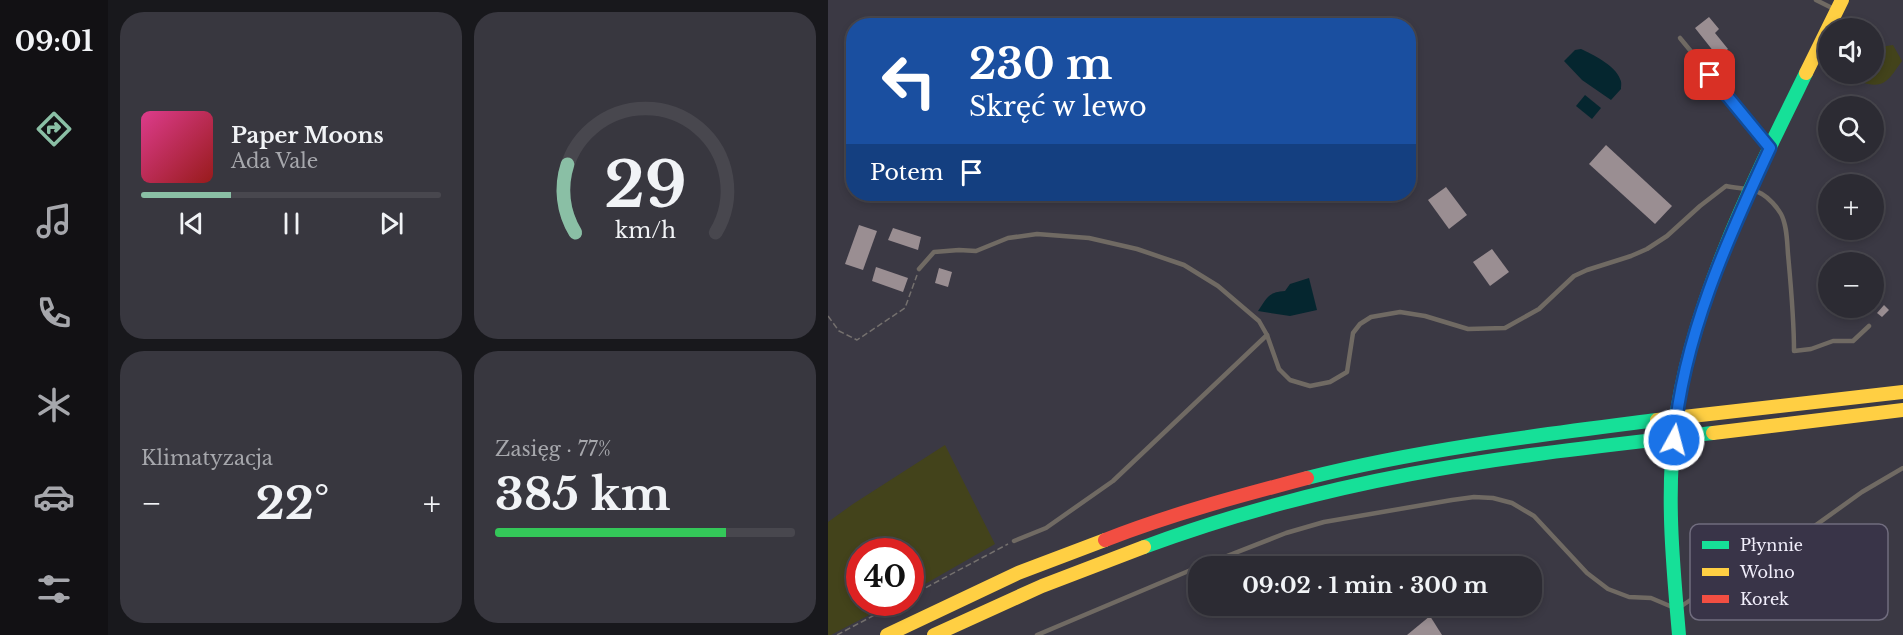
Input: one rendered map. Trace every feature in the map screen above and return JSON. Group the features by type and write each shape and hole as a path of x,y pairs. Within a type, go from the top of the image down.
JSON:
{"main road":[{"path":"1679,635 1672,504 1672,454 1679,398 1692,344 1710,287 1751,189 1839,5"},
{"path":"887,635 1018,573 1157,520 1363,464 1566,431 1903,392"},
{"path":"934,635 1025,594 1160,540 1219,522 1385,479 1483,462 1903,410"}],"lane":[{"path":"1816,0 1839,5"},
{"path":"1680,38 1770,148"},
{"path":"919,269 934,252 976,251 1008,238 1037,234 1089,238 1137,249 1184,265 1218,286 1258,321 1267,335 1279,369 1290,380 1310,386 1330,382 1347,372 1353,333 1360,324 1371,317 1400,312 1425,316 1468,329 1505,328 1539,309 1574,276 1647,249 1667,236 1726,186 1751,189 1762,194 1781,214 1786,229 1794,319 1794,351 1811,349 1833,341 1853,341 1869,326"},
{"path":"1014,541 1046,528 1113,482 1267,335"},
{"path":"1817,524 1862,492 1903,468"},
{"path":"1226,556 1286,532 1324,522 1452,500 1484,497 1512,503 1534,516 1587,573 1608,589 1629,597 1651,598 1677,609 1690,600"},
{"path":"1037,635 1188,572"}],"path":[{"path":"828,316 839,331 857,340 905,308 919,269"},
{"path":"924,589 1014,541"},
{"path":"837,635 873,616"}],"shaded area":[{"path":"1893,45 1902,61 1890,78 1884,82 1884,46"},
{"path":"945,445 995,544 924,585 924,538 846,538 846,616 867,616 828,635 828,522"}],"water":[{"path":"1581,49 1603,61 1618,74 1621,89 1611,100 1582,80 1564,61 1575,50"},
{"path":"1585,95 1601,108 1592,119 1576,106"},
{"path":"1309,278 1317,310 1290,316 1258,311 1271,294 1285,291 1290,284"}],"building":[{"path":"1709,17 1719,29 1715,33 1728,49 1718,57 1695,28"},
{"path":"1606,145 1672,206 1655,224 1589,164"},
{"path":"1446,187 1467,215 1449,229 1428,200"},
{"path":"859,225 877,231 863,270 845,264"},
{"path":"893,228 921,237 918,250 888,240"},
{"path":"1492,249 1509,272 1490,286 1473,262"},
{"path":"876,267 908,278 903,292 872,281"},
{"path":"939,268 952,272 948,287 935,283"},
{"path":"1884,305 1889,310 1884,315"},
{"path":"1430,616 1442,635 1407,635"}],"traffic: fast":[{"path":"1679,635 1671,530 1671,478 1675,426 1683,381 1694,335 1726,245 1806,73"},
{"path":"1307,478 1437,451 1657,420"},
{"path":"1144,547 1243,514 1377,481 1524,456 1713,433"}],"traffic: slow":[{"path":"1806,73 1842,0"},
{"path":"1657,420 1903,392"},
{"path":"1713,433 1903,410"},
{"path":"887,635 1018,573 1105,540"},
{"path":"934,635 1042,586 1144,547"}],"traffic: jam":[{"path":"1105,540 1180,514 1307,478"}],"route":[{"path":"1674,440 1684,374 1710,287 1770,148 1710,75"}]}
